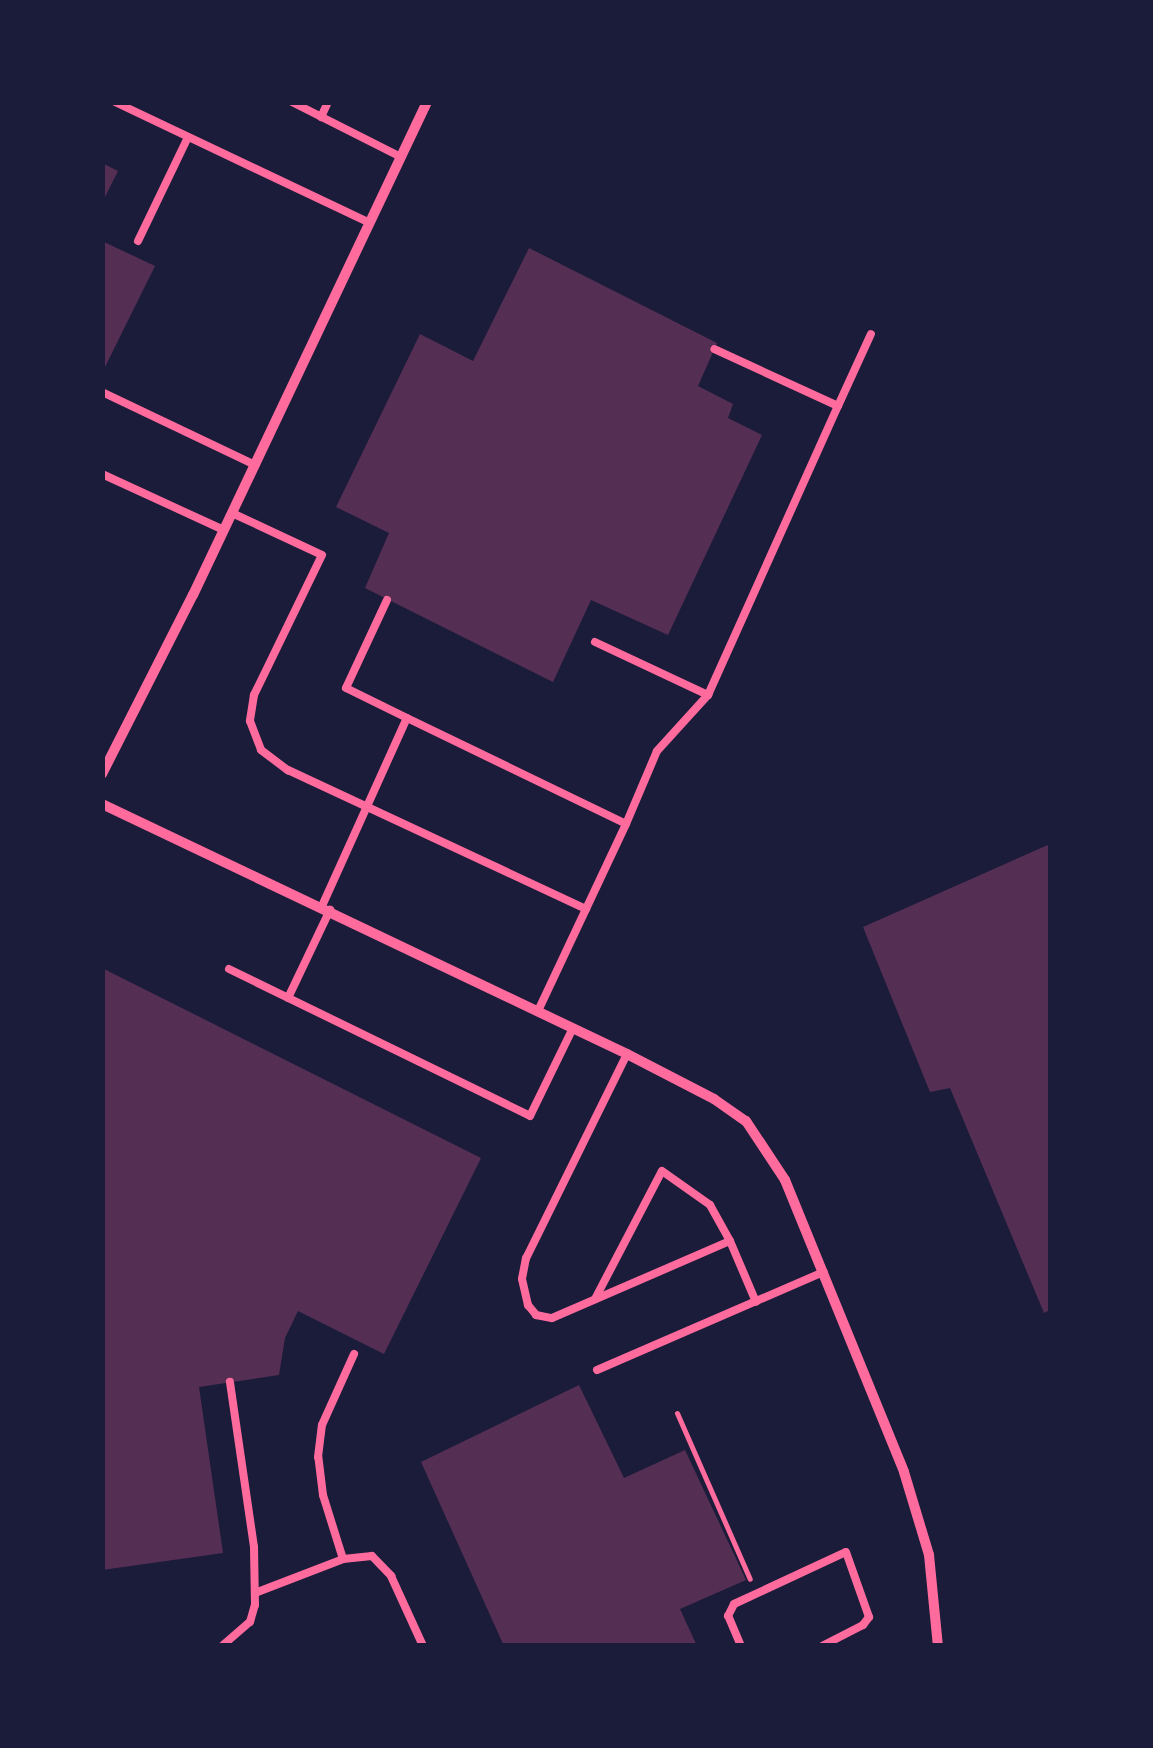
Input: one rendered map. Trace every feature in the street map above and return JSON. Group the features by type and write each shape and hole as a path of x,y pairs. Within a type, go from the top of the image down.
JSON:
{"street":[{"path":"102,774 255,466 427,102"},
{"path":"102,804 628,1054 746,1120 785,1180 919,1517 936,1595 938,1646"}],"lane":[{"path":"115,102 370,222"},
{"path":"292,102 401,157"},
{"path":"321,117 328,102"},
{"path":"138,241 188,137"},
{"path":"538,1011 658,751 708,695 870,334"},
{"path":"714,350 838,406"},
{"path":"102,392 255,466"},
{"path":"102,474 224,530"},
{"path":"232,513 322,555 254,694 250,720 253,736 270,759 586,910"},
{"path":"387,600 346,688 626,824"},
{"path":"595,642 708,695"},
{"path":"288,998 408,718"},
{"path":"230,969 530,1116 572,1028"},
{"path":"628,1054 526,1258 522,1279 528,1306 544,1318 730,1241"},
{"path":"595,1299 662,1172 710,1205 756,1302"},
{"path":"597,1370 824,1272"},
{"path":"343,1559 326,1506 318,1457 322,1425 354,1354"},
{"path":"222,1646 250,1622 256,1594 254,1547 230,1382"},
{"path":"741,1646 728,1616 734,1604 846,1552 869,1617 864,1625 822,1646"},
{"path":"256,1594 343,1559 372,1556 391,1576 423,1646"}],"path":[{"path":"677,1412 733,1548 743,1562"}],"building":[{"path":"102,163 118,171 102,203"},
{"path":"102,241 155,266 102,373"},
{"path":"529,248 717,343 698,386 733,404 728,418 762,435 668,635 591,600 553,682 365,588 389,533 336,507 420,334 473,361"},
{"path":"1050,844 1050,1310 1044,1313 950,1088 930,1092 863,927"},
{"path":"102,968 481,1158 384,1354 298,1311 285,1338 279,1375 199,1387 223,1553 102,1570"},
{"path":"579,1385 624,1478 685,1450 746,1580 680,1609 697,1646 504,1646 421,1462"}]}
